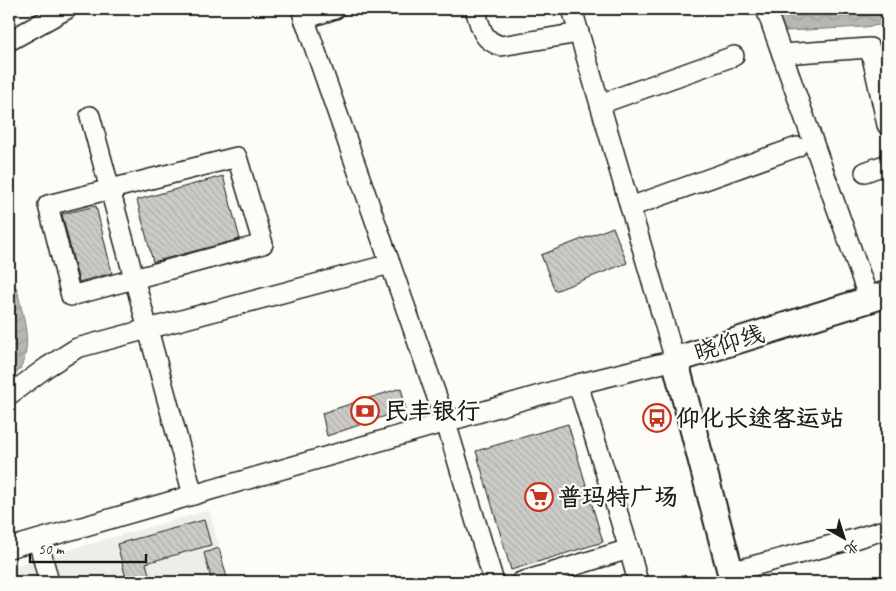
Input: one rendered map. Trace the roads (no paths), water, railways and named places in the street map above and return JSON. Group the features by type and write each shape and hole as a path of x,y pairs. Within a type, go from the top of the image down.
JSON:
{"main road":[{"name":"晓仰线","path":"731,577 675,360 878,296"}],"street":[{"path":"9,41 67,9"},
{"path":"335,9 303,14 446,422 494,582"},
{"path":"475,9 482,32 486,38 493,44 501,46 579,33"},
{"path":"9,548 578,384 675,360 572,9"},
{"path":"766,9 878,296"},
{"path":"782,54 870,48 887,125"},
{"path":"600,104 734,56"},
{"path":"90,116 193,495"},
{"path":"630,207 796,147"},
{"path":"237,157 263,244 71,296 48,205 110,189 237,157"},
{"path":"865,172 887,164"},
{"path":"9,395 77,348 390,264"},
{"path":"578,384 638,582"},
{"path":"731,577 887,529"},
{"path":"38,540 49,582"},
{"path":"521,582 629,549"}],"water":[{"path":"771,9 887,9 887,24 786,31 777,27"},
{"path":"9,285 17,288 27,339 24,359 20,369 9,379"}],"place":[{"name":"民丰银行","path":"365,411"},
{"name":"仰化长途客运站","path":"657,418"},
{"name":"普玛特广场","path":"539,497"}]}
